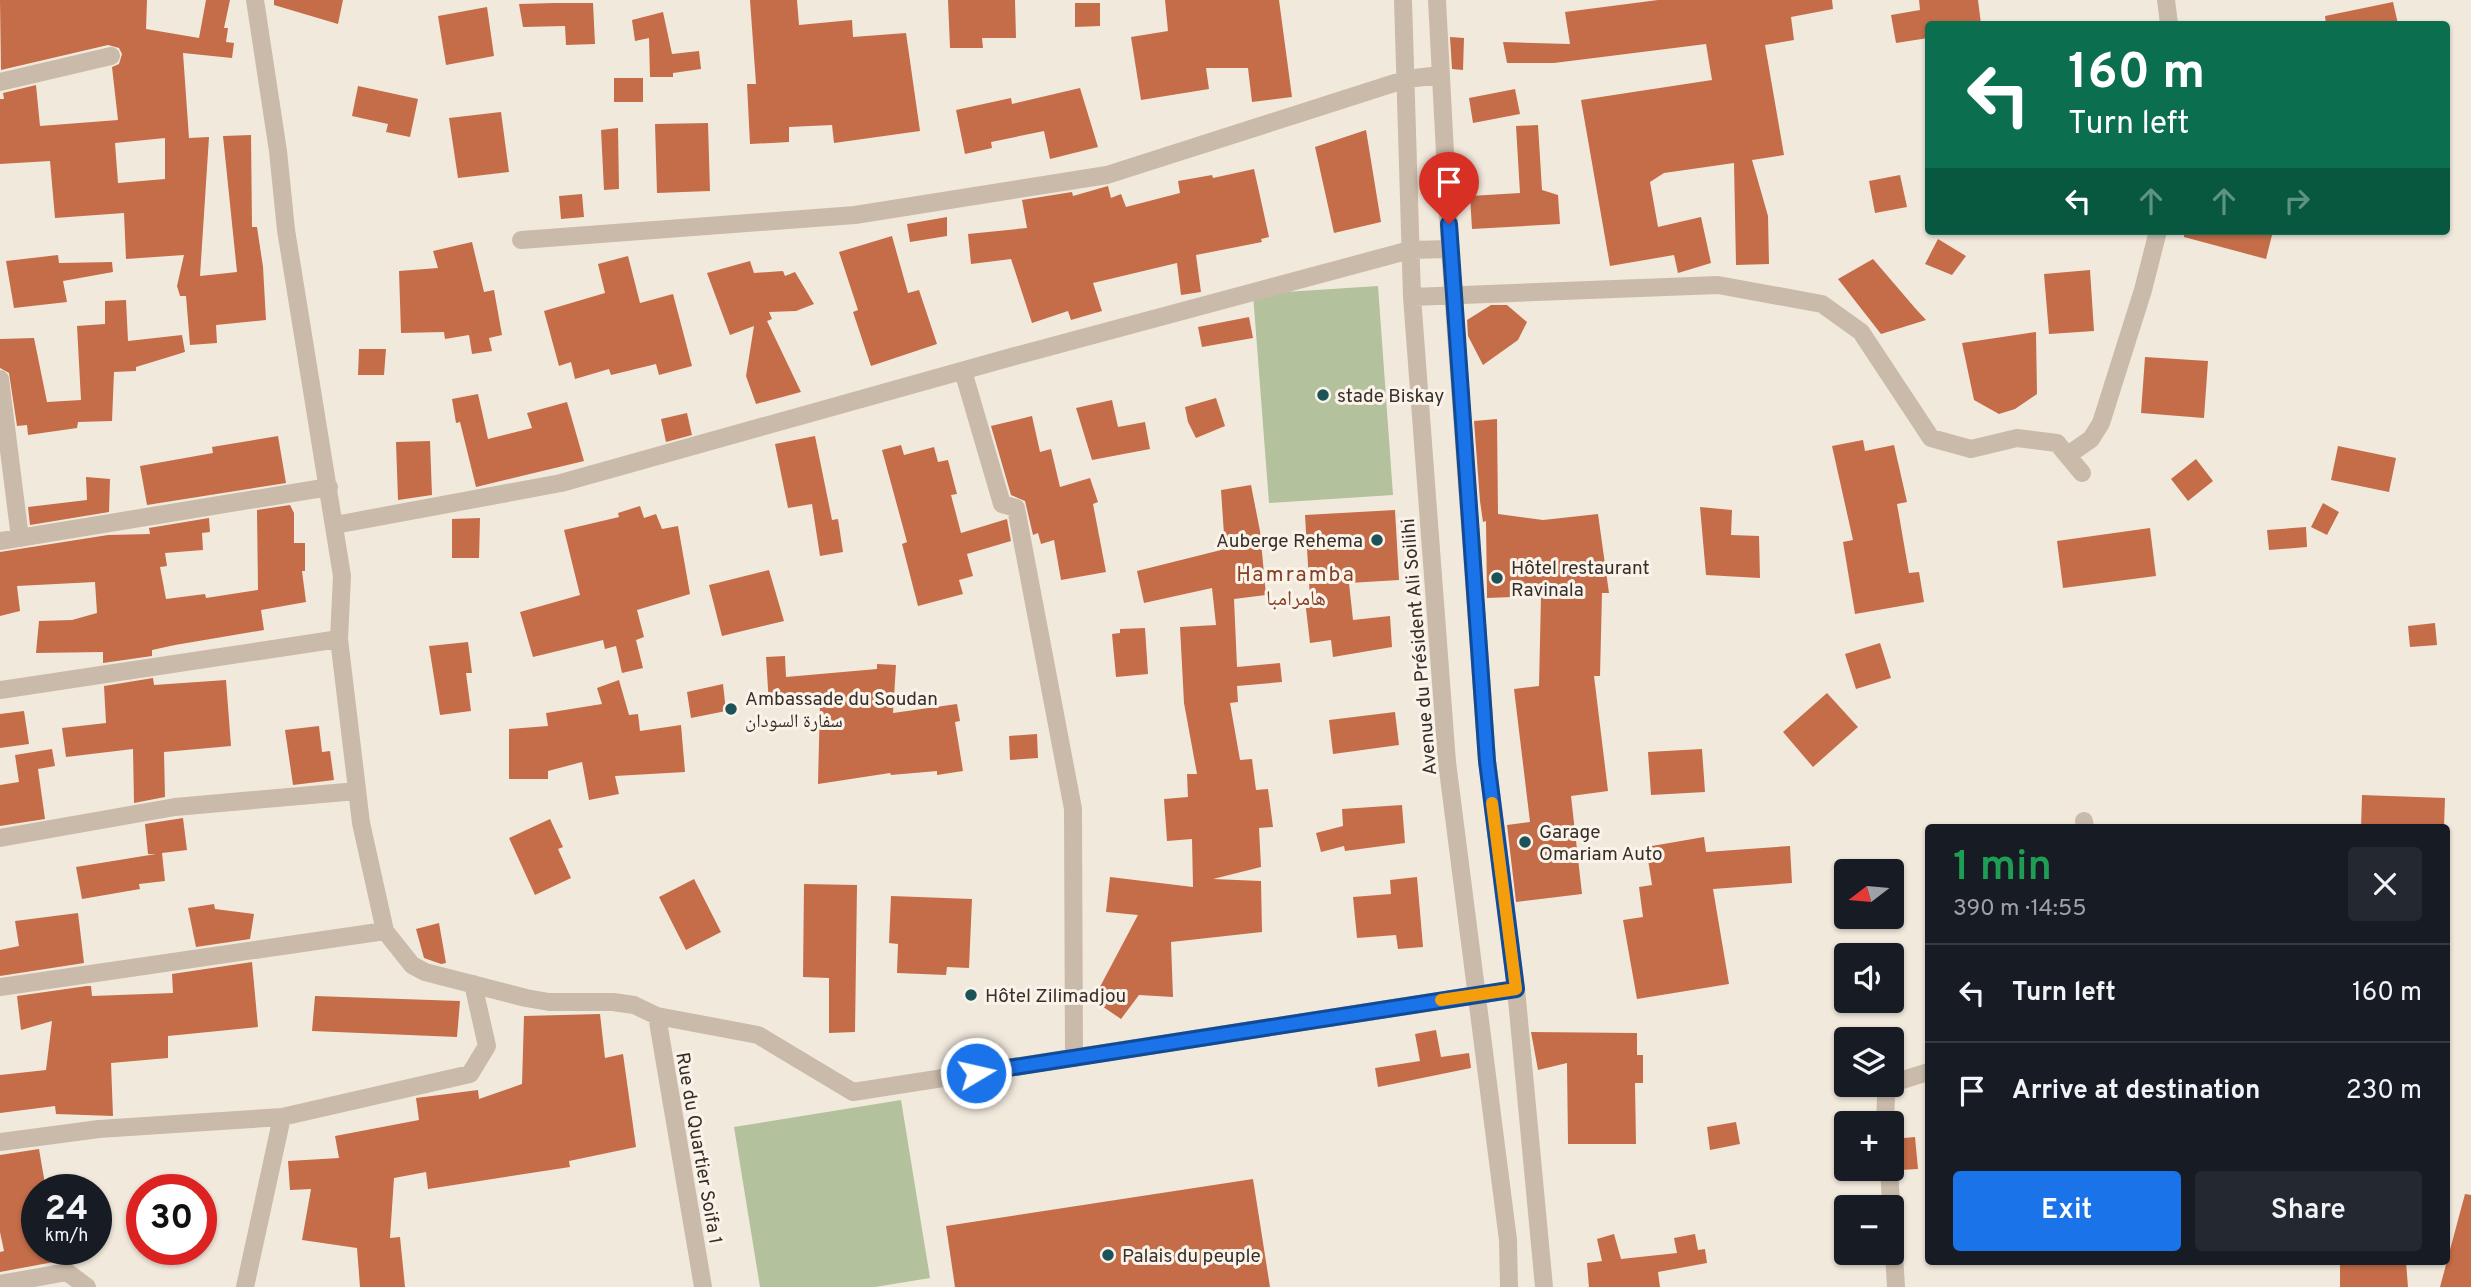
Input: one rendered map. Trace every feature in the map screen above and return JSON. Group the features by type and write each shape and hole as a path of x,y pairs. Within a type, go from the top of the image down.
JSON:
{"street":[{"path":"255,0 278,151 286,230 342,576 339,639 357,791 371,878 385,931 412,965 441,977 549,1002 624,1003 657,1016 758,1035 853,1092 1516,989"},
{"name":"Avenue du Président Ali Soilihi","path":"1403,0 1412,297 1447,761 1508,1240 1509,1287"},
{"path":"1437,0 1450,249 1487,761 1516,989 1544,1287"},
{"path":"2166,0 2169,21"},
{"path":"0,82 111,55"},
{"path":"521,240 855,215 1107,175 1407,79 1440,75"},
{"path":"2068,456 2091,439 2101,423 2143,290 2157,235"},
{"path":"335,524 561,483 1410,250 1450,249"},
{"path":"1412,297 1718,285 1822,303 1861,332 1931,438 1971,449 2017,438 2057,443 2082,473"},
{"path":"963,371 1002,503 1016,508 1073,810 1074,1058"},
{"path":"0,380 20,538"},
{"path":"0,541 329,487"},
{"path":"0,690 339,639"},
{"path":"0,838 175,807 357,791"},
{"path":"0,987 385,931"},
{"path":"0,1142 100,1129 282,1117 470,1074 487,1046 473,984"},
{"name":"Rue du Quartier Soifa 1","path":"657,1016 703,1287"},
{"path":"1885,1111 1886,1096 1894,1083 1925,1073"},
{"path":"245,1287 282,1117"},
{"path":"1890,1181 1896,1287"},
{"path":"0,1284 67,1272 87,1287"}],"green space":[{"name":"stade Biskay","path":"1378,286 1393,495 1269,503 1253,294"},
{"path":"901,1100 930,1278 875,1287 760,1287 734,1127"}],"building":[{"path":"0,0 147,0 146,29 199,38 206,0 230,0 224,28 228,28 226,42 234,43 232,58 183,53 189,138 209,137 200,276 237,272 223,136 251,135 252,227 257,227 263,267 266,320 216,325 217,343 190,345 186,296 180,296 177,286 184,255 126,259 124,213 55,218 50,161 0,164 0,99 4,99 3,93 36,85 40,126 118,120 112,67 119,64 122,54 119,48 108,45 1,70","holes":["165,138 165,179 118,183 115,143"]},
{"path":"274,0 343,0 338,24 274,5"},
{"path":"750,0 797,0 799,25 852,20 853,37 906,33 920,131 834,143 832,125 789,127 789,142 750,144 747,84 756,84"},
{"path":"948,0 1015,0 1016,38 982,38 983,48 950,48"},
{"path":"1165,0 1279,0 1292,97 1252,102 1248,68 1206,68 1209,89 1141,100 1131,37 1168,31"},
{"path":"1658,0 1832,0 1833,9 1791,17 1794,40 1765,45 1784,155 1752,160 1768,216 1769,264 1736,265 1734,163 1664,173 1650,182 1658,227 1701,217 1711,263 1678,273 1674,255 1610,266 1581,100 1712,80 1706,44 1554,63 1507,63 1503,42 1570,44 1565,12"},
{"path":"1919,0 1978,0 1981,21 1925,21 1925,38 1896,43 1891,15 1920,10"},
{"path":"2393,2 2397,21 2326,21 2325,16"},
{"path":"593,3 595,44 566,45 565,26 523,27 519,4"},
{"path":"1075,3 1100,3 1100,26 1075,27"},
{"path":"487,7 494,56 446,65 438,16"},
{"path":"663,12 672,54 699,51 701,69 673,73 673,77 650,77 649,38 635,41 632,20"},
{"path":"1450,37 1464,38 1463,70 1452,69"},
{"path":"614,78 643,78 643,102 614,102"},
{"path":"358,86 418,99 410,137 386,132 388,124 352,116"},
{"path":"1080,88 1098,147 1050,159 1044,131 991,142 992,148 965,154 956,110 1011,98 1012,104"},
{"path":"1515,89 1520,114 1473,123 1469,98"},
{"path":"501,112 509,172 458,178 449,118"},
{"path":"708,123 710,191 657,193 655,124"},
{"path":"1538,125 1542,190 1558,195 1560,224 1472,229 1470,196 1520,193 1516,126"},
{"path":"618,128 619,189 604,190 601,130"},
{"path":"1366,130 1381,222 1334,233 1315,147"},
{"path":"1254,169 1269,237 1261,239 1262,242 1196,255 1201,292 1181,295 1177,263 1093,283 1102,311 1071,320 1068,311 1032,323 1011,259 971,264 968,234 1027,228 1022,200 1072,192 1073,196 1108,186 1111,198 1121,194 1126,207 1180,193 1178,181 1212,175 1213,178"},
{"path":"1900,175 1907,207 1875,213 1869,181"},
{"path":"582,194 584,217 561,219 559,196"},
{"path":"947,217 947,236 910,242 907,224"},
{"path":"2184,235 2272,235 2266,259"},
{"path":"892,236 908,293 919,290 937,344 871,366 853,312 858,310 839,252"},
{"path":"1938,239 1966,256 1952,275 1925,264"},
{"path":"472,242 484,292 494,290 502,335 489,338 492,351 472,354 469,335 445,339 444,332 401,333 399,271 438,268 433,251"},
{"path":"58,255 59,263 112,262 113,272 63,281 67,302 14,308 6,261"},
{"path":"628,256 640,303 673,294 692,366 659,375 656,364 611,375 609,369 575,379 571,362 559,366 544,311 605,293 598,264"},
{"path":"1873,259 1926,320 1881,334 1838,279"},
{"path":"750,261 754,273 783,271 785,276 795,272 814,304 796,311 769,312 772,319 767,321 801,392 756,404 746,376 754,326 730,335 707,273"},
{"path":"2090,270 2094,331 2049,334 2044,274"},
{"path":"126,300 128,341 182,335 185,352 136,367 136,371 114,372 112,421 78,422 77,428 28,435 27,425 17,426 9,373 0,368 0,339 34,338 47,402 81,400 77,326 105,324 105,301"},
{"path":"1491,305 1507,305 1527,322 1518,340 1483,365 1468,336 1467,320"},
{"path":"1249,317 1253,338 1202,347 1198,327"},
{"path":"2036,332 2037,394 2015,409 1999,414 1974,400 1962,343"},
{"path":"359,349 386,349 384,375 358,375"},
{"path":"2145,357 2208,361 2204,418 2141,413"},
{"path":"478,394 488,439 532,428 527,413 567,402 584,461 476,487 460,422 456,423 452,399"},
{"path":"1216,398 1225,426 1196,438 1188,422 1185,407"},
{"path":"1112,400 1118,427 1145,422 1150,449 1092,460 1076,408"},
{"path":"687,413 692,435 666,442 661,419"},
{"path":"1032,416 1040,452 1051,449 1060,487 1090,478 1098,502 1093,504 1106,572 1061,580 1054,540 1041,544 1038,533 1033,535 1025,501 1011,495 991,426"},
{"path":"1497,419 1498,514 1543,520 1598,514 1609,593 1602,593 1600,676 1594,676 1608,791 1571,796 1582,894 1516,902 1507,825 1530,822 1514,689 1539,686 1541,596 1487,598 1486,521 1483,522 1480,501 1474,421"},
{"path":"278,436 286,483 147,505 140,466 213,453 212,447"},
{"path":"815,436 832,520 838,519 843,552 820,556 812,504 788,508 775,444"},
{"path":"1863,440 1865,451 1894,445 1907,502 1897,504 1909,573 1919,572 1924,602 1855,614 1843,542 1853,540 1832,446"},
{"path":"430,441 432,495 398,500 396,442"},
{"path":"901,445 904,455 934,447 938,462 948,460 957,494 951,495 961,533 1007,519 1011,541 967,554 973,576 959,580 963,594 918,606 902,544 907,542 882,450"},
{"path":"2338,446 2396,458 2389,492 2331,480"},
{"path":"2196,459 2213,481 2188,501 2171,479"},
{"path":"86,477 110,479 109,512 30,525 28,507 87,500"},
{"path":"1251,485 1260,531 1266,595 1234,599 1237,667 1280,663 1282,682 1237,686 1238,702 1230,703 1240,760 1252,759 1256,790 1268,789 1273,827 1259,828 1261,867 1213,879 1261,881 1262,932 1171,942 1173,997 1139,995 1121,1019 1093,1000 1138,915 1106,912 1110,877 1193,887 1192,839 1167,841 1164,799 1188,797 1187,774 1197,774 1184,703 1180,627 1216,625 1212,588 1144,603 1137,571 1225,549 1221,490"},
{"path":"2323,503 2339,512 2327,535 2311,527"},
{"path":"290,505 294,513 294,543 305,543 305,571 302,571 306,602 261,610 264,630 175,645 152,650 152,656 103,663 103,652 36,653 39,621 72,620 97,613 95,582 17,586 20,611 0,616 0,552 108,535 150,534 149,528 209,518 210,532 202,533 203,550 165,553 167,566 160,567 166,599 205,594 206,598 258,590 257,510"},
{"path":"640,506 644,518 656,514 662,529 678,526 690,594 637,610 644,637 636,640 643,668 622,673 616,646 605,649 603,640 533,657 520,612 580,595 564,530 619,517 618,513"},
{"path":"1700,507 1732,510 1731,535 1759,536 1760,578 1706,575"},
{"path":"1395,510 1399,580 1349,583 1353,620 1390,616 1392,647 1333,657 1331,640 1310,643 1305,600 1310,599 1305,515"},
{"path":"480,518 479,558 452,558 452,519"},
{"path":"2306,527 2307,547 2269,550 2267,530"},
{"path":"2150,528 2156,576 2063,588 2057,541"},
{"path":"769,570 784,621 722,636 709,585"},
{"path":"2435,623 2437,645 2410,647 2408,626"},
{"path":"1145,628 1148,674 1116,677 1112,634 1120,633 1120,629"},
{"path":"468,642 472,673 466,673 471,711 440,715 429,646"},
{"path":"1880,643 1891,678 1856,689 1845,654"},
{"path":"785,656 786,677 877,669 877,664 896,665 893,713 957,704 960,721 955,722 963,771 937,775 937,771 890,773 818,784 820,701 769,705 766,657"},
{"path":"153,678 154,685 226,680 231,746 164,752 165,797 134,803 133,749 66,757 62,728 106,723 104,686"},
{"path":"619,680 629,715 638,714 640,731 681,725 685,772 615,776 619,794 589,800 582,762 548,771 548,779 509,779 509,729 548,726 546,713 602,704 597,688"},
{"path":"723,684 726,711 691,718 687,692"},
{"path":"1827,693 1858,727 1813,767 1783,732"},
{"path":"24,711 29,744 0,748 0,714"},
{"path":"1395,712 1399,745 1333,754 1329,720"},
{"path":"319,726 322,752 330,751 334,780 293,785 285,730"},
{"path":"1037,734 1038,758 1010,760 1009,736"},
{"path":"52,749 55,766 38,769 45,819 0,826 0,785 19,782 15,755"},
{"path":"1702,749 1705,792 1651,795 1648,752"},
{"path":"2362,795 2445,798 2444,824 2361,824"},
{"path":"1402,805 1405,843 1345,851 1344,846 1321,852 1316,833 1343,826 1342,809"},
{"path":"183,818 187,850 162,853 165,881 139,884 140,889 82,899 76,867 156,854 148,854 145,824"},
{"path":"550,819 563,847 558,849 571,878 535,895 509,838"},
{"path":"1704,837 1706,852 1790,846 1792,883 1713,889 1729,984 1637,999 1623,920 1643,917 1639,887 1652,885 1646,847"},
{"path":"1417,877 1423,947 1398,949 1396,935 1357,938 1353,897 1391,894 1390,880"},
{"path":"694,879 721,932 686,950 659,897"},
{"path":"804,884 857,885 855,1032 829,1033 829,978 803,977"},
{"path":"891,896 972,899 969,968 947,967 946,975 897,973 898,944 889,943"},
{"path":"214,904 215,909 254,914 250,939 196,947 188,908"},
{"path":"78,913 84,963 0,976 0,950 19,946 15,921"},
{"path":"439,923 446,963 441,964 424,958 416,929"},
{"path":"252,962 258,1027 168,1036 168,1058 111,1063 113,1116 56,1114 55,1106 0,1113 0,1075 46,1070 52,1021 21,1030 17,996 87,986 91,986 92,996 173,993 172,974"},
{"path":"315,996 460,1001 457,1037 312,1031"},
{"path":"600,1014 605,1058 623,1054 636,1147 569,1161 570,1167 428,1189 426,1172 394,1178 390,1238 400,1237 405,1287 360,1287 357,1248 302,1240 311,1189 290,1190 288,1161 339,1158 335,1136 419,1120 416,1098 478,1090 479,1099 522,1084 524,1016"},
{"path":"1436,1030 1441,1057 1469,1053 1471,1068 1378,1087 1375,1068 1420,1061 1415,1034"},
{"path":"1531,1032 1637,1033 1637,1055 1643,1055 1643,1083 1635,1083 1636,1144 1568,1144 1567,1063 1538,1070"},
{"path":"1736,1122 1740,1144 1710,1150 1707,1127"},
{"path":"1915,1137 1918,1169 1904,1170 1904,1138"},
{"path":"39,1149 43,1174 21,1174 21,1265 38,1265 0,1272 0,1252 4,1251 0,1232 0,1155"},
{"name":"Palais du peuple","path":"1253,1179 1270,1287 955,1287 946,1226"},
{"path":"2465,1194 2471,1195 2471,1287 2440,1287 2446,1265 2450,1265 2450,1250"},
{"path":"1614,1234 1621,1259 1677,1253 1674,1238 1695,1234 1698,1250 1705,1249 1707,1263 1658,1272 1660,1287 1589,1287 1587,1263 1602,1261 1597,1239"},
{"path":"2340,1265 2406,1265 2408,1287 2340,1287"}],"slow traffic":[{"path":"1441,1000 1516,989 1492,803"}],"place":[{"name":"stade Biskay","path":"1323,395"},
{"name":"Auberge Rehema","path":"1377,540"},
{"name":"Hôtel restaurant Ravinala","path":"1497,578"},
{"name":"Ambassade du Soudan سفارة السودان","path":"731,709"},
{"name":"Garage Omariam Auto","path":"1525,842"},
{"name":"Hôtel Zilimadjou","path":"971,995"},
{"name":"Palais du peuple","path":"1108,1255"}],"district":[{"name":"Hamramba هامرامبا","path":"1296,586"}],"route":[{"path":"976,1073 1516,989 1487,761 1449,224"}]}
